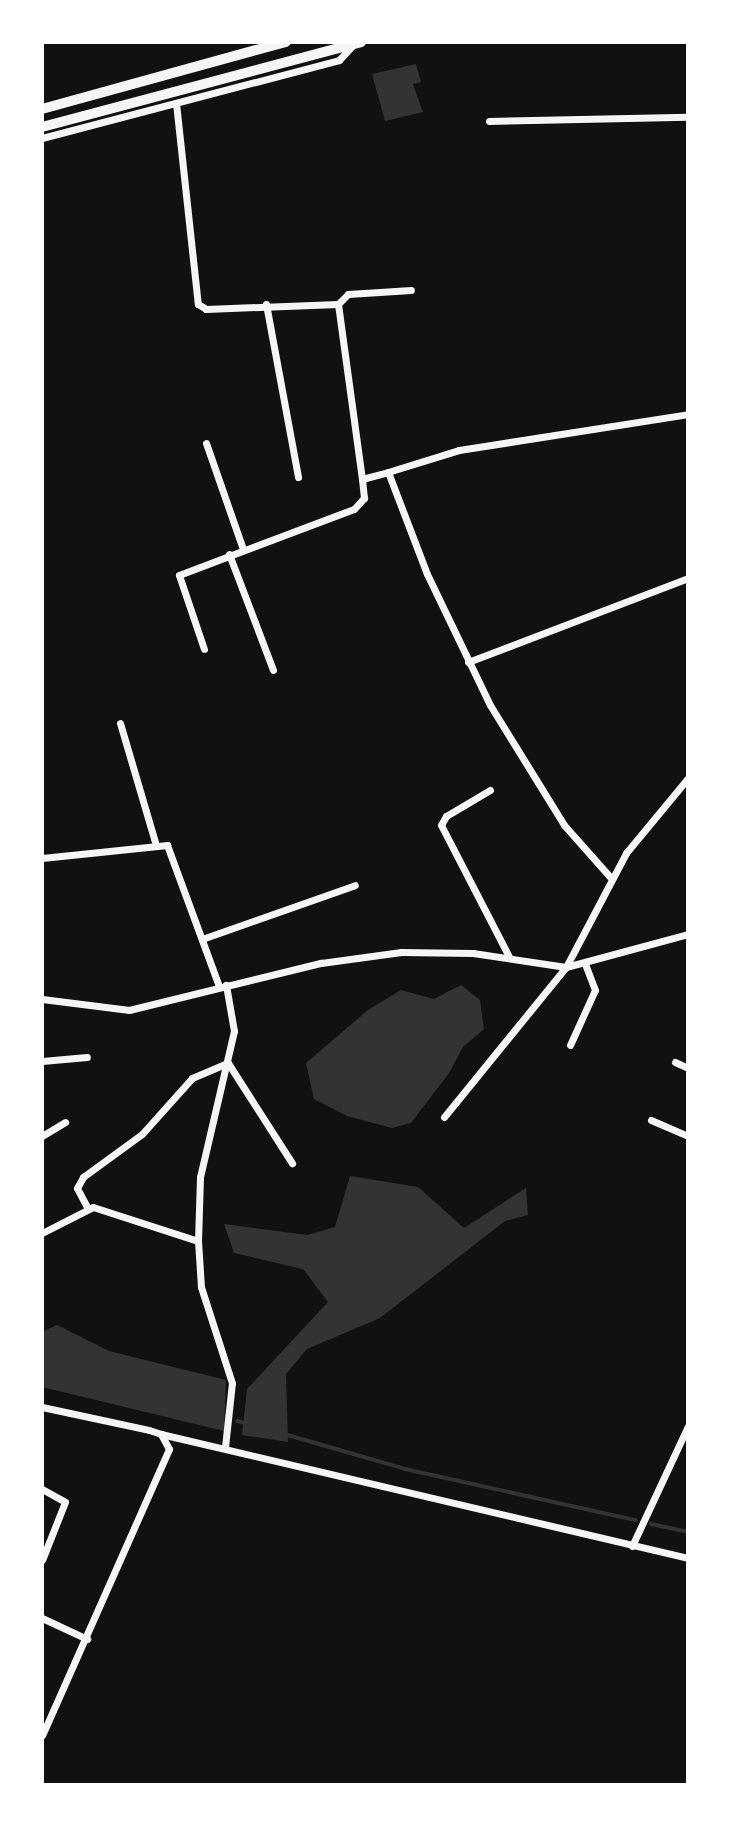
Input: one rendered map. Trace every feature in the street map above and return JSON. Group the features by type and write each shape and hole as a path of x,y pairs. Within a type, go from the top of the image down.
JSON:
{"main road":[{"path":"42,109 286,42"},
{"path":"42,127 357,43"}],"street":[{"path":"42,138 339,60 357,43"},
{"path":"176,103 198,304 206,309 266,304 338,304 348,294 411,290"},
{"path":"489,121 688,117"},
{"path":"266,304 298,477"},
{"path":"204,649 177,578 229,554 354,509 364,498 338,304"},
{"path":"362,479 459,450 688,414"},
{"path":"206,443 243,549"},
{"path":"388,472 468,662 564,825 612,879"},
{"path":"229,554 273,670"},
{"path":"468,662 688,578"},
{"path":"120,723 155,842"},
{"path":"444,1117 566,967 612,879 650,821 688,778"},
{"path":"490,790 446,816 441,825 509,957"},
{"path":"42,858 155,842 171,850 235,1020 228,1063 200,1177 198,1241 201,1287 232,1383 225,1447"},
{"path":"202,939 355,885"},
{"path":"42,999 129,1010 357,957 434,951 509,957 566,967 688,934"},
{"path":"570,1045 594,993 585,964"},
{"path":"42,1061 87,1057"},
{"path":"675,1062 688,1068"},
{"path":"228,1063 292,1163"},
{"path":"198,1241 87,1207 77,1188 83,1177 142,1134 192,1078 228,1063"},
{"path":"651,1120 688,1136"},
{"path":"42,1136 65,1122"},
{"path":"42,1233 87,1207"},
{"path":"43,1409 225,1447 688,1558"},
{"path":"632,1546 688,1426"},
{"path":"42,1735 167,1460 167,1442 161,1434"},
{"path":"42,1489 65,1502 42,1560"},
{"path":"42,1618 87,1639"}],"shaded area":[{"path":"416,64 421,82 413,84 423,112 385,121 372,74"},
{"path":"461,985 480,1000 484,1029 463,1047 449,1073 411,1123 392,1128 347,1116 314,1099 306,1063 368,1010 401,990 434,999"},
{"path":"350,1176 418,1187 464,1228 526,1188 528,1215 505,1221 380,1318 307,1349 286,1374 288,1442 242,1435 247,1389 328,1302 303,1269 234,1253 224,1224 307,1235 335,1227"},
{"path":"57,1325 109,1351 226,1380 224,1431 42,1387 42,1332"}],"waterway":[{"path":"237,1421 248,1424"},
{"path":"284,1434 405,1469 635,1520"},
{"path":"651,1524 688,1532"}]}
